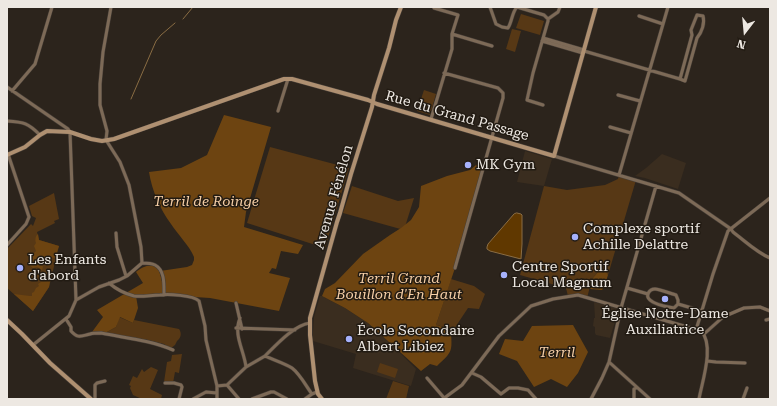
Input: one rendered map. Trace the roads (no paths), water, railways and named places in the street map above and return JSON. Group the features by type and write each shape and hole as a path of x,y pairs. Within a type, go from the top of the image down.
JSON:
{"street":[{"path":"12,91 36,64 52,7"},
{"path":"112,7 102,52 100,105 107,131 106,140 120,162 129,185 141,247 142,262"},
{"name":"Avenue Fénélon","path":"317,394 311,346 310,323 312,312 330,245 401,7"},
{"path":"490,7 496,24 502,27 508,28 510,26 517,7 544,15 548,19"},
{"path":"543,105 527,100 548,19 558,12 560,7"},
{"path":"554,156 596,7"},
{"path":"619,175 668,7"},
{"path":"431,119 452,49 452,34 458,15 434,8"},
{"path":"543,40 685,81 697,38 701,34 704,20 703,16 696,15 691,30 692,35 680,79"},
{"path":"639,16 663,24"},
{"path":"452,34 492,46"},
{"path":"444,73 498,88 503,93 503,98 455,268"},
{"name":"Rue du Grand Passage","path":"106,140 123,136 284,79 292,79 679,193 731,229 752,248 770,258"},
{"path":"278,111 288,79"},
{"path":"7,88 68,129 70,132 76,300 71,313 66,319 33,346"},
{"path":"618,95 640,101"},
{"path":"7,121 28,124 40,135"},
{"path":"610,127 631,133"},
{"path":"7,245 26,224 29,217 8,155 25,147 47,131 70,132 90,139 102,141 106,140"},
{"path":"591,399 609,362 621,308 656,186"},
{"path":"696,330 728,231 770,198"},
{"path":"116,233 117,247 126,276"},
{"path":"76,300 99,287 126,276 142,262"},
{"path":"142,262 156,265 160,270 163,278 164,295"},
{"path":"109,284 132,296 164,295 198,299 217,386 217,399"},
{"path":"627,288 648,294"},
{"path":"648,294 650,291 655,289 676,295 678,304"},
{"path":"648,294 648,298 651,302 674,308 677,307 678,304"},
{"path":"427,378 444,399 462,385 499,336 530,306 553,299 578,295 696,330 704,334 708,352 699,399"},
{"path":"236,303 242,329"},
{"path":"678,304 702,311"},
{"path":"704,334 723,317 744,308 760,307 770,311"},
{"path":"240,318 236,328 246,367"},
{"path":"66,319 71,327 71,331 78,336 82,337 94,333 100,333 143,340 162,345 173,350"},
{"path":"766,320 770,319"},
{"path":"7,320 56,368 76,384 91,399"},
{"path":"217,386 227,385 246,367 265,356 295,330 305,324 310,323"},
{"path":"236,328 295,330"},
{"path":"265,356 278,361 296,372 312,394"},
{"path":"706,361 745,363"},
{"path":"609,362 636,388 650,399"},
{"path":"472,373 481,378 501,394"},
{"path":"95,399 95,385 105,381"},
{"path":"165,383 181,385 182,387 179,399"},
{"path":"227,385 239,399"},
{"path":"500,399 501,394 509,388 528,390 536,399"},
{"path":"634,399 634,389 636,388"},
{"path":"743,399 748,388"},
{"path":"193,399 206,392 217,393"},
{"path":"252,399 271,392 274,392 287,399"},
{"path":"305,399 312,394 317,394 322,399"}],"waterway":[{"path":"183,19 193,7"},
{"path":"131,99 156,41 175,23"}],"place":[{"name":"MK Gym","path":"468,165"},
{"name":"Complexe sportif Achille Delattre","path":"575,237"},
{"name":"Les Enfants d'abord","path":"20,268"},
{"name":"Centre Sportif Local Magnum","path":"504,275"},
{"name":"Église Notre-Dame Auxiliatrice","path":"665,299"},
{"name":"École Secondaire Albert Libiez","path":"349,339"}],"park label":[{"name":"Terril de Roinge","path":"206,202"},
{"name":"Terril Grand Bouillon d'En Haut","path":"399,288"},
{"name":"Terril","path":"557,353"}]}
